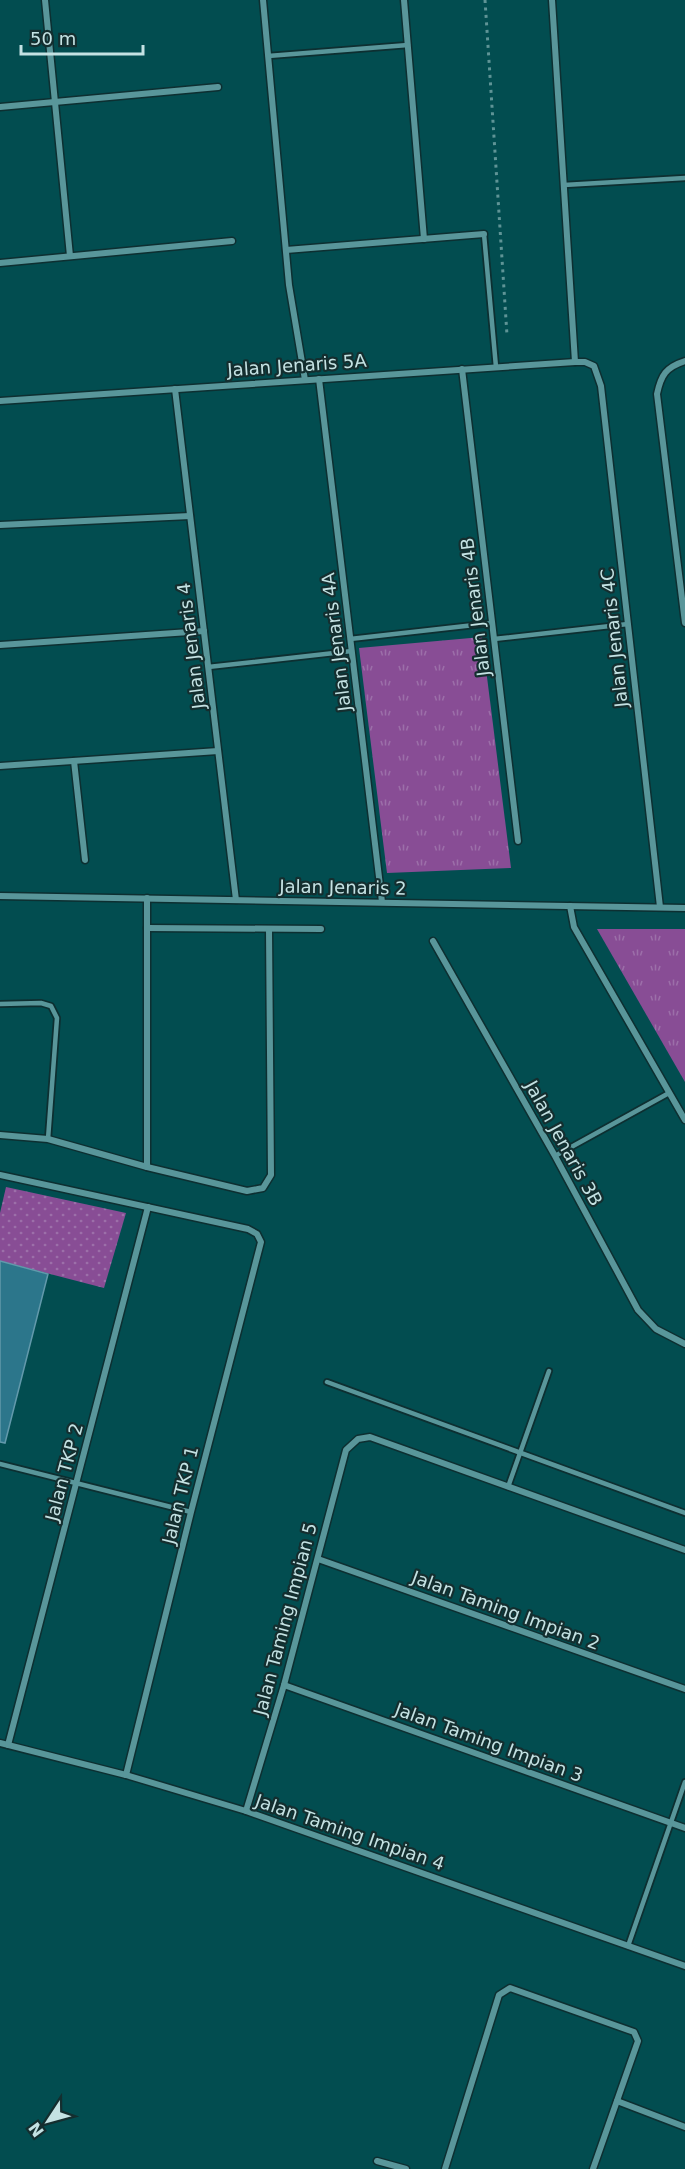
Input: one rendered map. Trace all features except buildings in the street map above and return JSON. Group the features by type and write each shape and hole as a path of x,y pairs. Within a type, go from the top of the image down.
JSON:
{"street":[{"path":"45,0 70,256"},
{"path":"262,0 289,285 305,380"},
{"path":"404,0 424,239"},
{"path":"552,0 575,362"},
{"path":"0,107 218,87"},
{"path":"286,250 484,234"},
{"path":"0,262 232,241"},
{"name":"Jalan Jenaris 5A","path":"0,400 575,362 585,362 594,366"},
{"path":"685,362 671,368 660,377 657,394 685,622"},
{"name":"Jalan Jenaris 4C","path":"594,366 601,386 660,907"},
{"name":"Jalan Jenaris 4B","path":"462,369 518,841"},
{"name":"Jalan Jenaris 4A","path":"319,379 382,903"},
{"name":"Jalan Jenaris 4","path":"175,389 236,900"},
{"path":"0,525 190,516"},
{"path":"0,645 204,631"},
{"path":"0,766 218,751"},
{"path":"74,761 85,860"},
{"name":"Jalan Jenaris 2","path":"0,896 685,908"},
{"path":"147,898 147,1167"},
{"path":"570,906 574,927 685,1120"},
{"path":"147,928 321,929"},
{"path":"0,1134 48,1139 147,1167 247,1191 263,1188 271,1175 269,930"},
{"name":"Jalan Jenaris 3B","path":"433,941 555,1156 638,1310 656,1329 685,1344"},
{"path":"0,1175 148,1207"},
{"name":"Jalan TKP 1","path":"126,1775 261,1242 257,1234 248,1229 148,1207"},
{"name":"Jalan TKP 2","path":"8,1745 148,1207"},
{"name":"Jalan Taming Impian 5","path":"246,1811 284,1685 346,1450 358,1439 370,1437 508,1487"},
{"path":"508,1487 685,1550"},
{"name":"Jalan Taming Impian 2","path":"318,1559 685,1689"},
{"name":"Jalan Taming Impian 3","path":"284,1685 685,1828"},
{"name":"Jalan Taming Impian 4","path":"0,1743 126,1775 246,1811 685,1966"},
{"path":"445,2169 499,1995 510,1988 634,2031 638,2041 593,2169"},
{"path":"617,2101 685,2127"},
{"path":"376,2161 406,2169"}],"lane":[{"path":"268,56 408,45"},
{"path":"564,185 685,178"},
{"path":"484,234 495,367"},
{"path":"350,639 492,623"},
{"path":"494,639 628,624"},
{"path":"208,667 352,651"},
{"path":"0,1004 41,1003 51,1006 57,1018 48,1139"},
{"path":"555,1156 669,1093"},
{"path":"508,1487 549,1371"},
{"path":"327,1382 685,1513"},
{"path":"0,1464 191,1512"},
{"path":"628,1946 685,1782"}],"path":[{"path":"485,0 507,335"}],"green space":[{"path":"482,637 511,868 387,873 359,648"},
{"path":"597,929 685,929 685,1082"},
{"path":"6,1187 126,1213 104,1288 0,1261 0,1213"}]}
